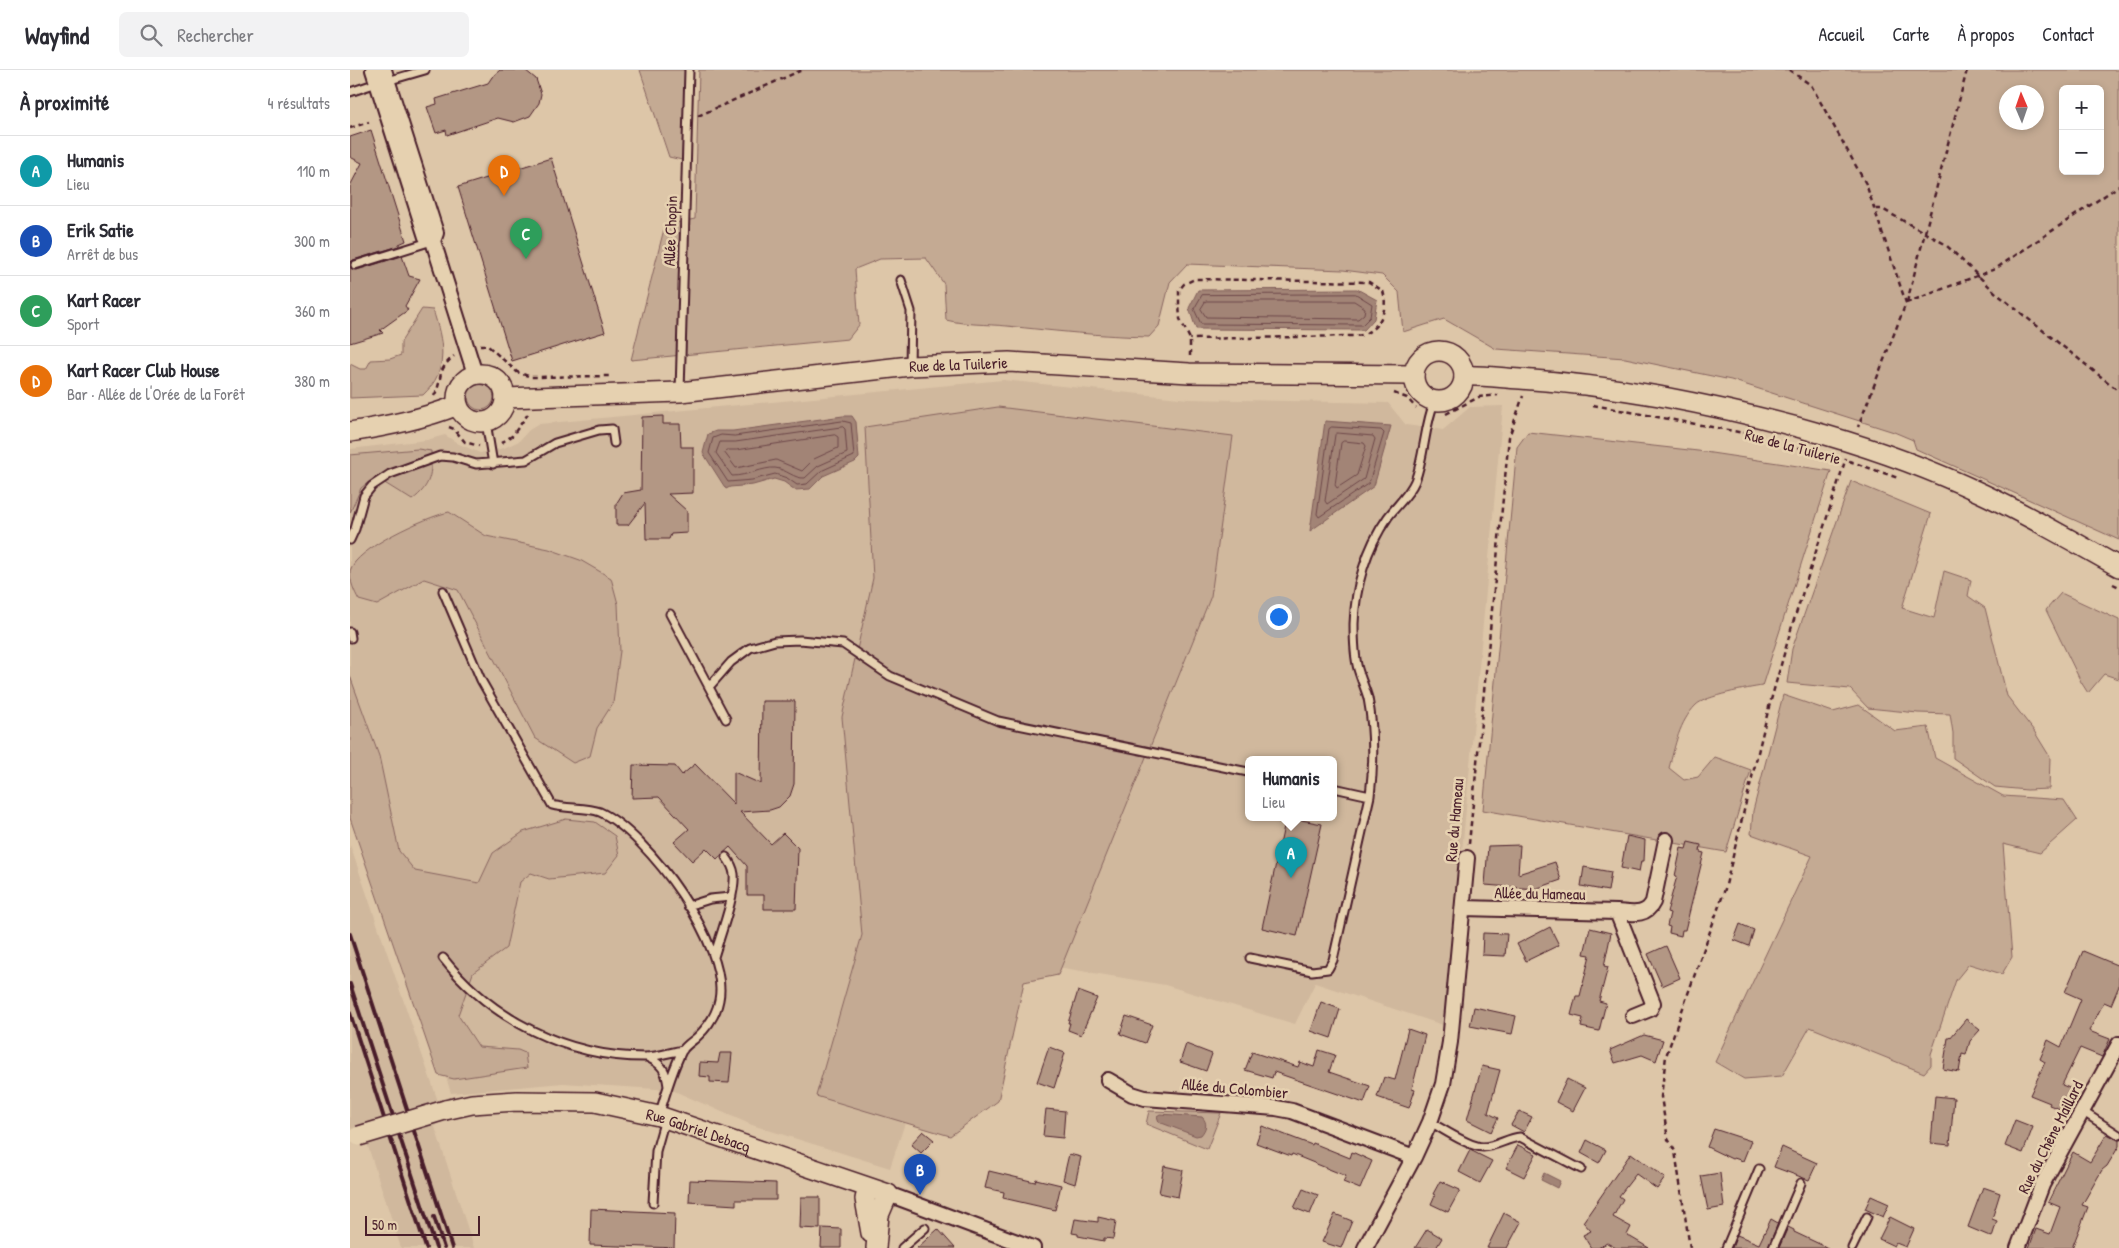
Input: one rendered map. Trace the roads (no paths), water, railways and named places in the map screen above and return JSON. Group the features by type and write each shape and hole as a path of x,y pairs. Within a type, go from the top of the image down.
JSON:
{"street":[{"path":"380,76 426,237 433,241 475,374"},
{"path":"1439,351 1454,356 1462,368 1464,376 1460,389 1455,395 1442,400 1440,407 1418,389 1414,375 1415,368 1424,355 1439,351"},
{"name":"Rue de la Tuilerie","path":"505,398 680,392 910,366 1009,362 1189,373 1414,375"},
{"path":"475,374 490,375 501,384 505,398 502,411 492,420 479,422 466,417 458,405 458,390 468,378 475,374"},
{"name":"Rue de la Tuilerie","path":"1464,376 1525,388 1627,391 1735,411 1852,442 1929,470 1982,493 2046,525 2115,575"},
{"path":"350,432 390,426 458,405"},
{"name":"Allée du Hameau","path":"1463,908 1643,913 1650,909 1653,902 1666,840"},
{"name":"Rue du Hameau","path":"1366,1248 1414,1157 1430,1122 1443,1084 1449,1050 1467,858"},
{"path":"1617,912 1653,1003 1650,1009 1634,1016"},
{"name":"Rue du Chêne Maillard","path":"2018,1248 2042,1185 2118,1049"},
{"name":"Allée du Colombier","path":"1108,1080 1132,1094 1145,1098 1257,1106 1292,1111 1414,1157"},
{"name":"Rue Gabriel Debacq","path":"355,1136 472,1104 560,1100 595,1102 662,1117 888,1194 1034,1248"},
{"path":"868,1188 864,1199 871,1232 876,1243"},
{"path":"876,1243 878,1215 888,1194"}],"lane":[{"path":"350,92 380,76 425,70"},
{"name":"Allée Chopin","path":"680,392 689,70"},
{"path":"355,265 433,241"},
{"path":"901,280 911,311 910,366"},
{"path":"1250,958 1312,971 1328,969 1331,966 1370,796 1373,770 1372,729 1367,696 1358,668 1354,644 1356,591 1369,553 1387,519 1409,492 1415,480 1430,412 1440,407"},
{"path":"486,422 493,464"},
{"path":"350,540 364,496 372,486 390,474 440,456 453,457 476,464 526,460 554,443 599,430 612,429 614,443"},
{"path":"443,591 481,680 552,804 562,808 599,812 624,828 644,846 662,866 688,906 714,957 720,999 714,1016 705,1030 683,1050 668,1087 656,1151 653,1203"},
{"path":"670,614 726,719"},
{"path":"710,686 730,662 750,648 783,640 843,644 890,676 998,721 1245,771"},
{"path":"1337,789 1370,796"},
{"path":"714,957 731,897 734,876 732,864 726,857"},
{"path":"688,906 710,899 731,897"},
{"path":"443,958 461,981 484,1001 535,1033 591,1053 647,1057 683,1050"},
{"path":"647,1057 660,1064 665,1071 668,1087"},
{"path":"2082,1111 2119,1136"},
{"path":"1430,1122 1476,1146 1484,1147 1520,1137 1581,1169"},
{"path":"1726,1248 1759,1170"},
{"path":"1773,1248 1801,1183"},
{"path":"1852,1248 1867,1217"},
{"path":"902,1248 926,1228"}],"water":[{"path":"1357,289 1377,300 1374,319 1364,330 1196,329 1189,308 1198,290"},
{"path":"852,416 856,422 859,458 855,462 823,476 810,489 795,490 784,482 774,479 753,485 726,489 703,453 708,434 716,431 733,431"},
{"path":"1325,421 1391,426 1374,486 1310,531"},
{"path":"1160,1114 1202,1117 1206,1124 1205,1128 1201,1135 1196,1136 1159,1122 1157,1116"},
{"path":"1544,1173 1560,1181 1557,1188 1541,1180"}],"railway":[{"path":"350,934 452,1248"},
{"path":"350,984 436,1248"},
{"path":"350,1013 426,1248"},
{"path":"434,1217 444,1248"}],"place":[{"name":"Kart Racer Club House","path":"504,196"},
{"name":"Kart Racer","path":"526,259"},
{"name":"Humanis","path":"1291,878"},
{"name":"Erik Satie","path":"920,1195"}]}
